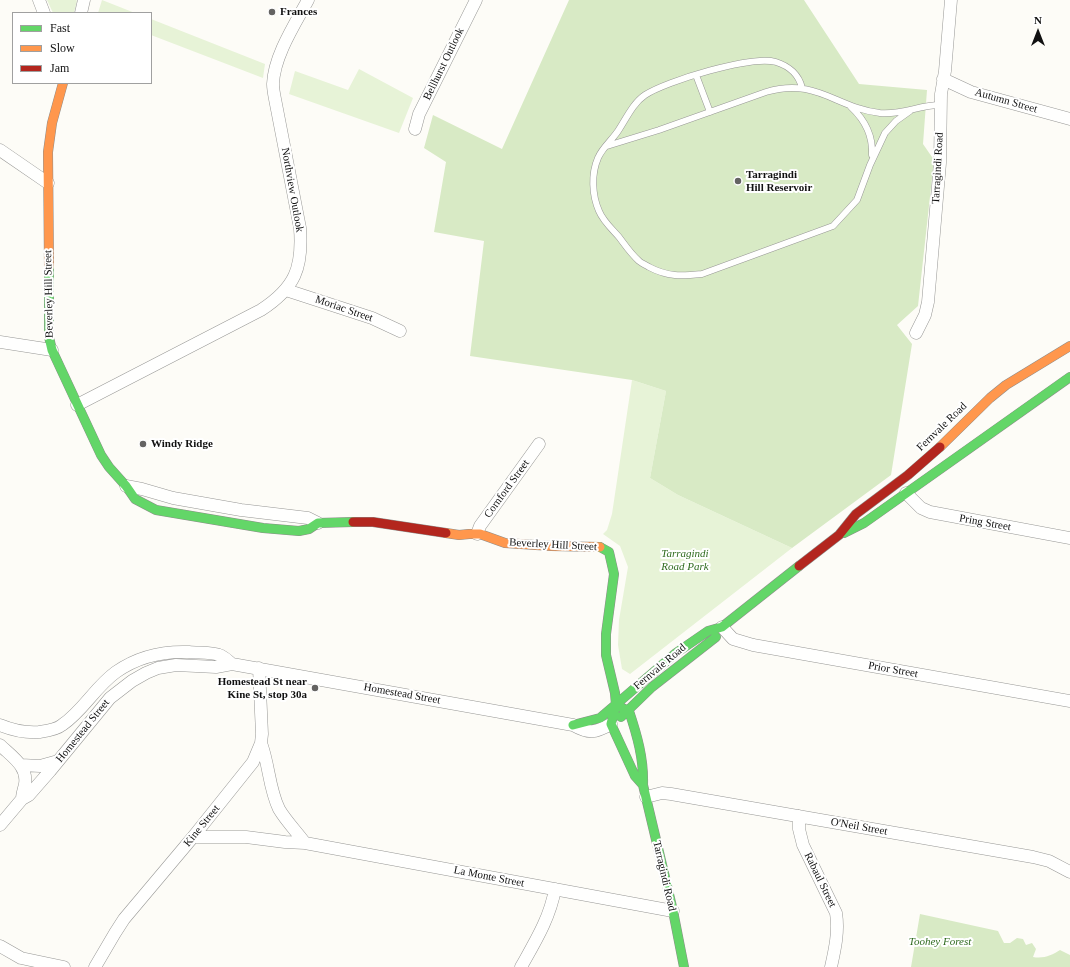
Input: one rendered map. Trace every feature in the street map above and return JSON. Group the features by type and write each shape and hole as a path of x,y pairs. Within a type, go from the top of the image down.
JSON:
{"street":[{"path":"39,0 44,12"},
{"path":"81,12 84,0"},
{"name":"Northview Outlook","path":"78,404 261,310 275,301 286,290 294,277 300,261 302,244 273,84 274,73 280,54 308,0"},
{"name":"Bellhurst Outlook","path":"415,129 419,114 476,0"},
{"name":"Tarragindi Road","path":"916,333 925,315 927,306 940,163 940,105 951,0"},
{"name":"Autumn Street","path":"943,79 971,92 1070,119"},
{"name":"Beverley Hill Street","path":"63,84 52,123 50,140 48,182 49,337 52,350 101,455 126,486 173,498 241,510 308,518 318,523 373,522 455,534 477,534 505,543 602,547 609,552 614,574 606,634 606,655 615,693 616,705"},
{"path":"0,150 48,182"},
{"name":"Moriac Street","path":"286,290 372,318 400,331"},
{"path":"0,342 52,350"},
{"name":"Fernvale Road","path":"839,535 856,514 908,475 950,438 990,398 1006,385 1070,346"},
{"name":"Fernvale Road","path":"616,705 676,653 708,631 722,627 839,535 864,523 1070,377"},
{"name":"Cornford Street","path":"477,534 486,518 539,444"},
{"name":"Pring Street","path":"906,493 921,508 930,512 1070,538"},
{"name":"Fernvale Road","path":"611,724 629,710 652,687 716,638 722,627"},
{"name":"Prior Street","path":"722,627 733,639 753,645 1070,701"},
{"name":"Homestead Street","path":"0,725 20,732 46,731 61,726 71,718 101,685 116,672 147,657 166,652 206,653 220,655 232,664"},
{"name":"Homestead Street","path":"0,825 22,799 29,795 110,698 132,680 146,672 176,665 216,667 232,664 259,668 573,725 582,730 592,732 599,731 611,724"},
{"name":"Kine Street","path":"95,967 124,920 253,762 262,743 259,668"},
{"path":"611,724 616,705 629,710"},
{"name":"Homestead Street","path":"573,725 600,718 616,705"},
{"name":"Tarragindi Road","path":"629,710 635,730 644,773 643,785 673,911 684,967"},
{"name":"Tarragindi Road","path":"611,724 635,776 643,785"},
{"path":"262,743 274,794 279,808 305,843"},
{"path":"0,745 21,765 25,777 22,799"},
{"path":"21,765 40,766 58,761"},
{"name":"O'Neil Street","path":"646,797 662,793 671,794 1033,857 1049,861 1070,872"},
{"name":"Rabaul Street","path":"799,816 799,829 803,845 836,913 838,924 831,967"},
{"name":"La Monte Street","path":"193,837 246,837 305,843 673,911"},
{"path":"520,967 545,924 555,890"},
{"path":"0,946 21,958 64,967"}],"lane":[{"path":"802,88 796,74 785,65 767,61 738,64 696,75 660,88 644,96 637,103 599,156 593,174 595,195 599,211 639,261 660,273 681,276 702,274 833,226 857,200 879,143 888,128 910,111"},
{"path":"696,75 710,112"},
{"path":"607,146 770,91 790,88 802,88 820,92 857,108 880,113 910,111 930,105 940,105"},
{"path":"846,103 860,117 869,131 872,150 870,165"}],"green space":[{"path":"47,0 77,1 74,12 53,12"},
{"path":"102,0 132,12 98,12"},
{"path":"569,0 804,0 859,84 927,90 923,144 934,160 918,306 897,325 912,344 891,475 792,548 678,495 650,478 666,391 632,380 470,356 484,241 434,232 446,162 424,148 433,115 502,149"},
{"path":"152,19 265,64 263,78 152,35"},
{"path":"359,69 413,98 399,133 289,94 295,71 348,90"},
{"name":"Tarragindi Road Park","path":"632,380 666,391 650,478 678,495 792,548 630,674 622,669 618,645 619,620 628,567 620,546 603,534 607,530 612,514"},
{"name":"Toohey Forest","path":"920,914 998,931 1004,943 1010,943 1017,938 1023,939 1026,945 1032,943 1036,949 1033,957 1048,956 1060,950 1070,955 1070,967 911,967"}],"traffic: fast":[{"path":"49,267 49,337 52,350 101,455 135,499 156,510 263,528 299,531 309,529 318,523 353,522"},
{"path":"844,533 864,523 1070,377"},
{"path":"600,547 609,552 614,574 606,634 606,655 615,693 616,705 611,724 635,776 643,785"},
{"path":"573,725 600,718 676,653 708,631 722,627 799,566"},
{"path":"621,717 652,687 716,637"},
{"path":"616,705 629,711 637,738 641,756 643,785 673,911 684,967"}],"traffic: slow":[{"path":"49,267 48,152 52,123 63,84"},
{"path":"940,447 990,398 1006,385 1070,346"},
{"path":"446,533 459,535 480,534 505,543 600,547"}],"traffic: jam":[{"path":"799,566 839,535 856,514 908,475 940,447"},
{"path":"353,522 373,522 446,533"}],"place":[{"name":"Frances","path":"272,12"},
{"name":"Tarragindi Hill Reservoir","path":"738,181"},
{"name":"Windy Ridge","path":"143,444"},
{"name":"Homestead St near Kine St, stop 30a","path":"315,688"}]}
